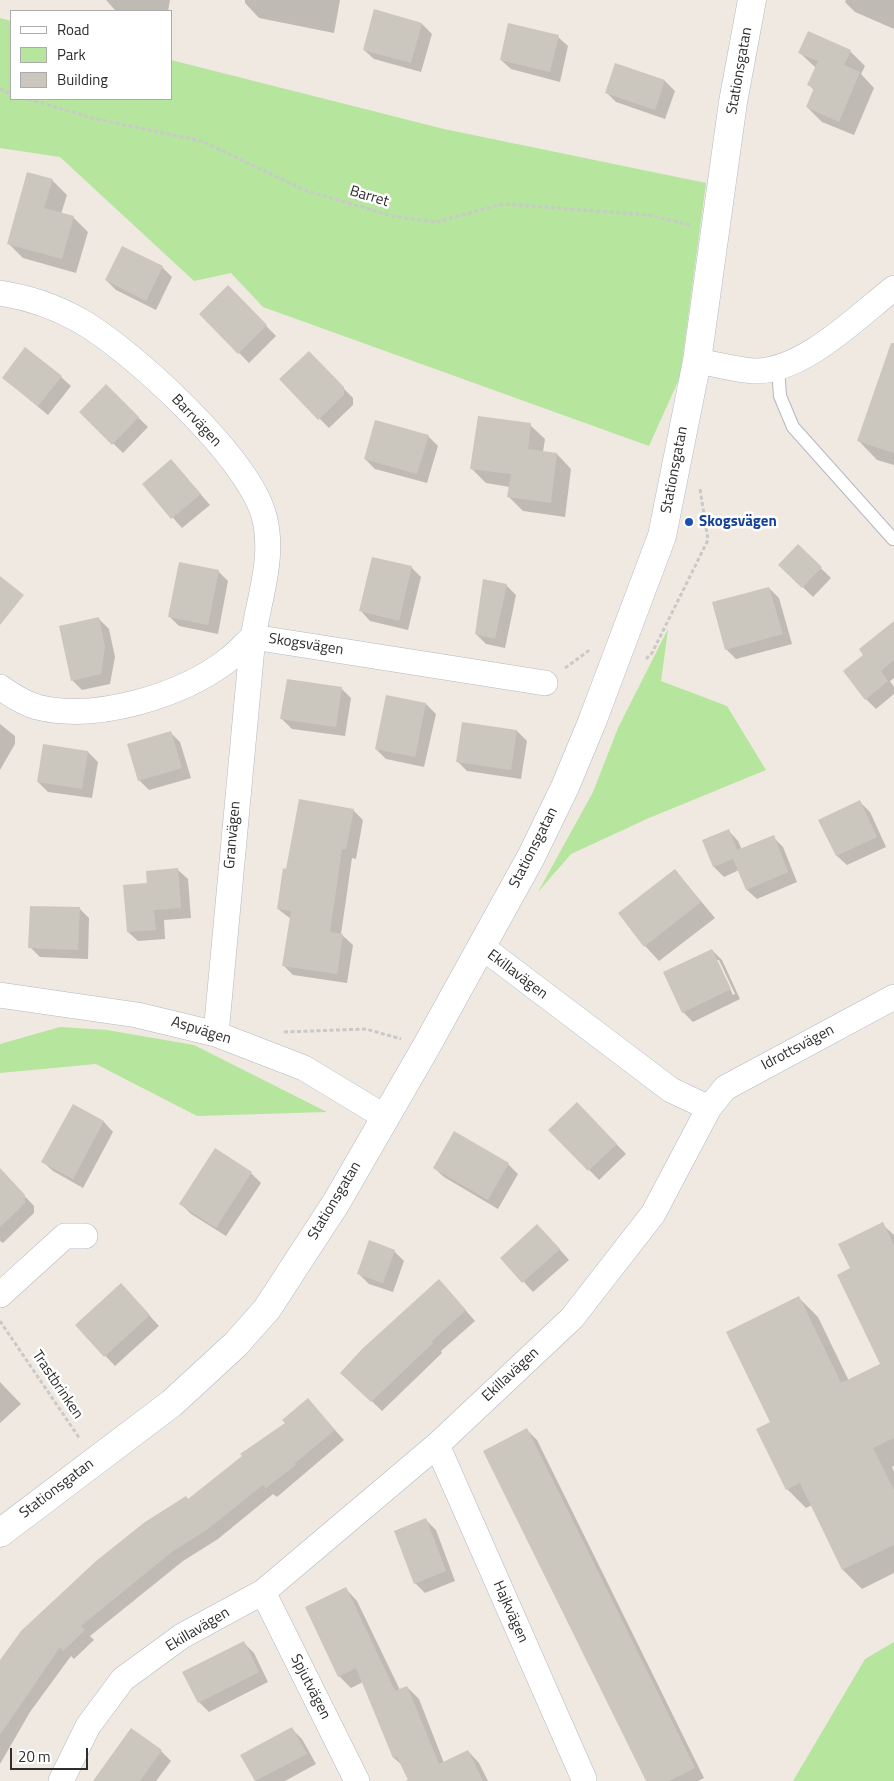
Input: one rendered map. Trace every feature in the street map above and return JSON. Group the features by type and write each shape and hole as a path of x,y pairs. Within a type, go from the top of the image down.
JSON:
{"street":[{"name":"Stationsgatan","path":"0,1533 172,1403 236,1344 266,1309 336,1203 482,948 531,856 564,787 622,646 662,536 697,361 733,102 752,0"},
{"path":"697,361 754,371 778,368 805,357 894,288"},
{"name":"Barrvägen","path":"0,292 26,297 78,320 127,352 192,414 227,455 254,494 264,516 266,533 265,576 253,637"},
{"name":"Skogsvägen","path":"0,687 37,707 80,711 118,707 178,689 228,661 253,637 545,683"},
{"name":"Granvägen","path":"216,1034 232,839 253,637"},
{"name":"Ekillavägen","path":"61,1781 88,1726 123,1680 182,1636 263,1592 437,1445 572,1318 653,1214 709,1108 670,1090 482,948"},
{"name":"Aspvägen","path":"0,995 137,1015 216,1034 304,1068 385,1117"},
{"name":"Idrottsvägen","path":"709,1108 725,1088 894,997"},
{"path":"0,1295 65,1236 85,1236"},
{"name":"Hajkvägen","path":"437,1445 584,1779"},
{"name":"Spjutvägen","path":"263,1592 358,1781"}],"lane":[{"path":"778,368 780,396 793,427 893,539"}],"path":[{"name":"Barret","path":"31,100 96,119 202,141 304,190 392,216 436,222 502,204 649,215 716,232"},
{"path":"640,664 652,653 708,540 700,480"},
{"path":"545,683 596,646"},
{"path":"276,1032 366,1028 426,1047"},
{"name":"Trastbrinken","path":"0,1321 74,1432 98,1460"}],"green space":[{"path":"0,18 10,21 10,100 172,100 172,60 444,129 706,183 680,377 649,446 263,307 231,273 194,281 60,157 0,148"},
{"path":"668,629 661,681 727,706 766,770 649,818 571,854 538,892 593,792 618,728"},
{"path":"60,1027 107,1030 194,1045 327,1112 197,1116 96,1064 0,1073 0,1044"},
{"path":"894,1642 894,1781 793,1781 865,1659"}],"building":[{"path":"374,9 422,23 411,63 363,50"},
{"path":"508,23 559,35 550,72 500,60"},
{"path":"808,31 851,50 844,65 860,72 839,122 806,107 814,88 807,85 818,61 798,53"},
{"path":"615,63 665,80 655,110 605,93"},
{"path":"27,172 53,179 44,208 74,216 62,259 7,244"},
{"path":"122,246 163,266 146,301 105,280"},
{"path":"228,285 267,325 238,354 199,314"},
{"path":"891,343 894,343 894,453 857,441"},
{"path":"25,347 62,376 38,406 2,378"},
{"path":"309,351 344,387 344,395 318,420 279,379"},
{"path":"106,384 139,417 112,445 79,412"},
{"path":"478,416 531,423 528,449 557,453 551,503 507,497 511,474 470,469"},
{"path":"375,420 429,435 417,474 364,459"},
{"path":"171,459 201,494 171,519 142,484"},
{"path":"798,544 822,567 802,588 778,565"},
{"path":"372,557 412,566 399,621 359,611"},
{"path":"179,562 219,570 208,625 168,617"},
{"path":"0,576 24,595 0,625"},
{"path":"483,579 507,584 495,639 475,634"},
{"path":"769,587 783,634 725,650 712,602"},
{"path":"99,617 105,647 101,674 71,681 59,626"},
{"path":"894,621 894,660 881,671 888,681 865,700 843,671 863,655 859,649"},
{"path":"287,679 342,687 336,727 280,719"},
{"path":"386,695 426,703 415,757 375,749"},
{"path":"462,722 517,730 511,770 456,762"},
{"path":"171,731 182,768 138,781 127,744"},
{"path":"43,744 88,751 82,789 37,782"},
{"path":"299,799 354,809 346,849 342,849 330,932 343,934 337,974 282,966 291,911 277,909 283,868 286,869"},
{"path":"860,800 877,837 836,856 818,820"},
{"path":"729,829 737,850 774,835 788,872 746,890 733,859 713,867 702,840"},
{"path":"178,868 181,908 154,910 156,930 127,932 123,885 147,883 146,871"},
{"path":"675,869 701,902 644,947 618,913"},
{"path":"30,906 80,907 78,950 28,948"},
{"path":"712,949 731,989 682,1013 663,972"},
{"path":"577,1102 617,1144 588,1171 548,1130"},
{"path":"73,1104 104,1121 73,1179 41,1162"},
{"path":"454,1131 509,1163 488,1200 433,1168"},
{"path":"215,1148 252,1172 216,1228 179,1204"},
{"path":"0,1168 25,1195 25,1203 0,1227"},
{"path":"883,1222 894,1245 894,1438 873,1448 894,1490 894,1545 842,1570 800,1483 786,1490 756,1429 770,1422 726,1332 799,1296 841,1383 880,1364 837,1275 850,1268 838,1244"},
{"path":"537,1224 560,1249 522,1283 500,1258"},
{"path":"369,1240 395,1250 383,1283 357,1274"},
{"path":"439,1279 466,1310 371,1402 340,1373 362,1349"},
{"path":"121,1283 150,1315 104,1357 75,1325"},
{"path":"308,1398 335,1430 294,1464 296,1465 266,1488 263,1485 208,1529 173,1551 81,1626 85,1630 63,1651 60,1647 0,1735 0,1660 21,1631 96,1561 145,1522 186,1496 188,1499 242,1456 240,1454 285,1423 282,1420"},
{"path":"527,1428 695,1768 669,1781 646,1781 483,1451"},
{"path":"426,1518 446,1571 414,1584 394,1531"},
{"path":"346,1587 395,1691 407,1686 439,1764 468,1750 483,1781 405,1781 408,1780 397,1757 393,1758 356,1668 338,1677 305,1607"},
{"path":"244,1641 259,1672 198,1703 182,1672"},
{"path":"292,1727 307,1754 255,1781 240,1755"},
{"path":"131,1728 162,1750 140,1781 93,1781"}],"place":[{"name":"Skogsvägen","path":"689,522"}]}
